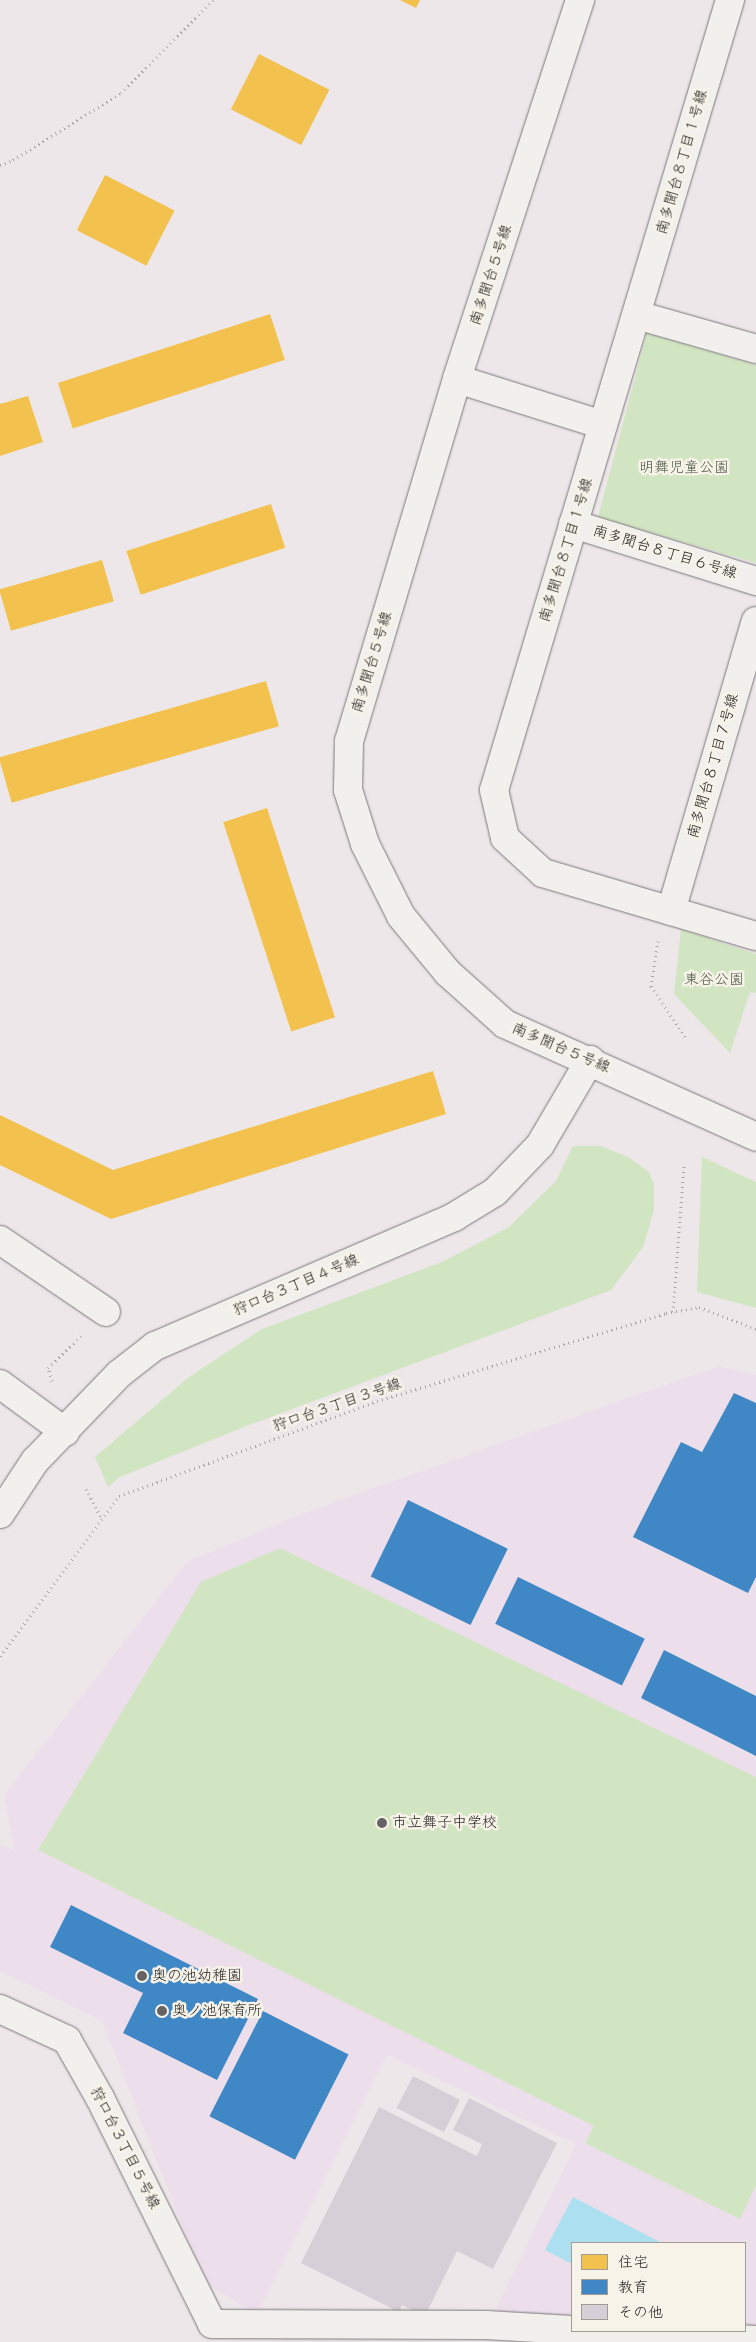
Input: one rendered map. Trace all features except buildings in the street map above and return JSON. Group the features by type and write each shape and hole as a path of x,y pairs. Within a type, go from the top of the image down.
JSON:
{"street":[{"name":"南多聞台５号線","path":"580,0 457,378 349,741 348,790 365,844 401,916 448,973 505,1024 590,1060 756,1137"},
{"name":"南多聞台８丁目１号線","path":"730,0 638,315 603,425 494,790 505,838 543,873 756,936"},
{"path":"638,315 756,350"},
{"path":"457,378 603,425"},
{"name":"南多聞台８丁目６号線","path":"574,524 756,581"},
{"name":"南多聞台８丁目７号線","path":"667,910 756,621"},
{"name":"狩口台３丁目４号線","path":"0,1514 34,1461 65,1432 119,1374 156,1346 454,1217 495,1192 540,1145 590,1060"},
{"path":"0,1240 106,1312"},
{"path":"0,1384 65,1432"},
{"name":"狩口台３丁目５号線","path":"0,2009 67,2040 100,2098 209,2333"},
{"path":"209,2333 486,2325 571,2330"},
{"path":"607,2332 756,2340"}],"path":[{"path":"0,164 13,160 121,93 213,0"},
{"path":"667,910 651,986 686,1038"},
{"path":"673,1312 684,1164"},
{"name":"狩口台３丁目３号線","path":"0,1656 119,1496 377,1401 673,1312 699,1308 756,1329"},
{"path":"53,1384 48,1368 106,1312"},
{"path":"86,1489 102,1519"}],"shaded area":[{"name":"市立舞子中学校","path":"719,1366 756,1375 756,2332 746,2331 746,2242 571,2242 571,2322 493,2315 576,2144 387,2055 257,2315 204,2282 102,2021 0,1971 0,1845 14,1850 4,1795 187,1562 309,1511"}],"green space":[{"name":"明舞児童公園","path":"647,333 756,365 756,563 598,517"},
{"name":"東谷公園","path":"681,929 756,954 756,993 750,992 730,1053 674,994"},
{"path":"573,1146 601,1146 628,1157 649,1172 654,1184 654,1210 643,1247 611,1290 249,1425 120,1477 108,1487 95,1457 189,1377 262,1329 442,1262 509,1227 556,1181"},
{"path":"702,1157 756,1182 756,1308 697,1292"},
{"name":"市立舞子中学校","path":"280,1548 756,1777 756,2185 740,2219 585,2143 594,2126 38,1850 201,1582"}],"water":[{"path":"573,2197 660,2242 571,2242 571,2263 545,2250"}],"place":[{"name":"市立舞子中学校","path":"382,1823"},
{"name":"奥の池幼稚園","path":"142,1976"},
{"name":"奥ノ池保育所","path":"162,2011"}]}
